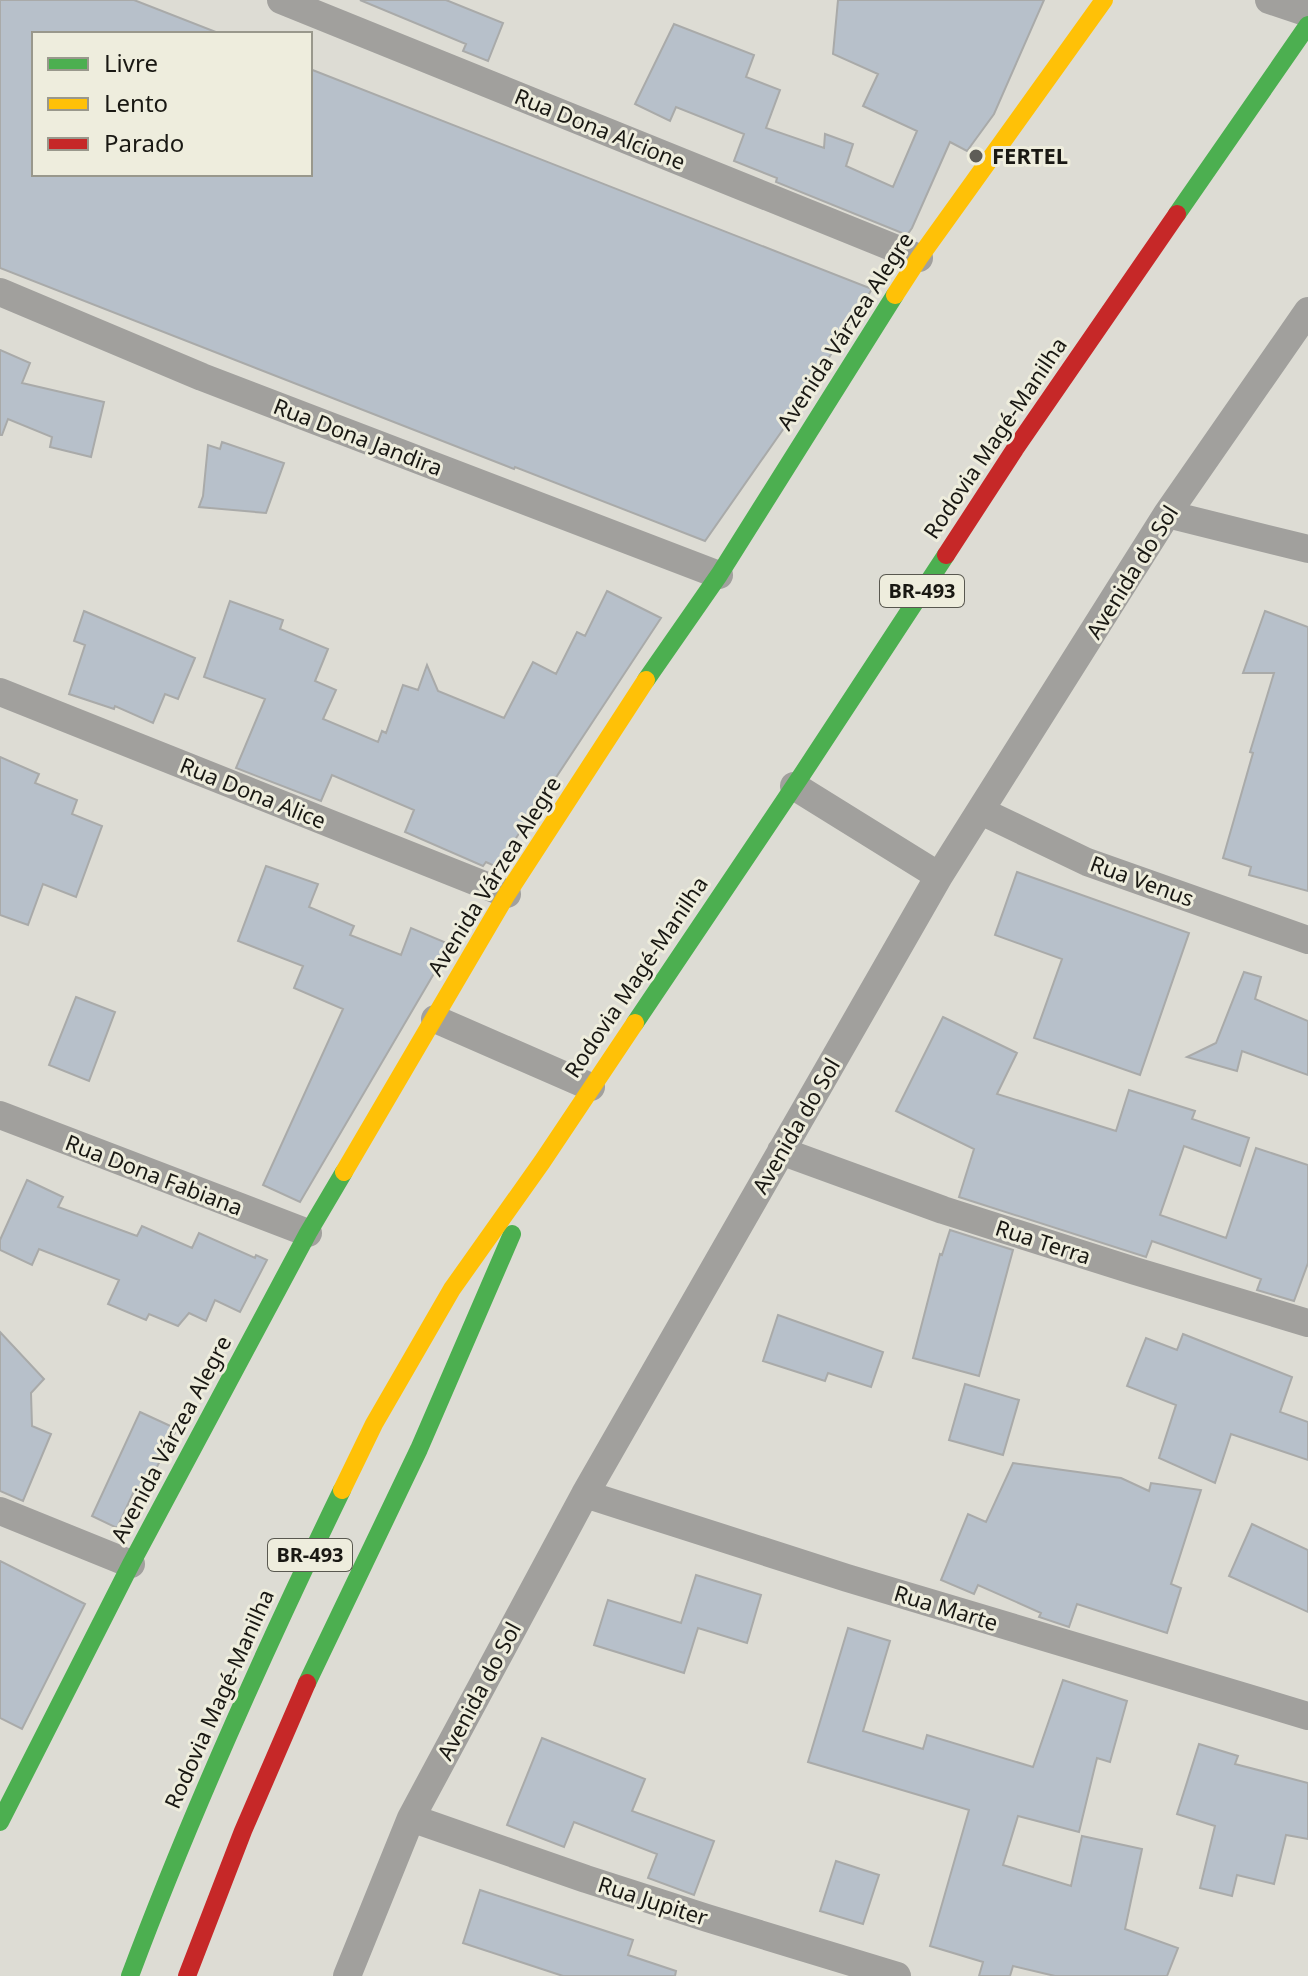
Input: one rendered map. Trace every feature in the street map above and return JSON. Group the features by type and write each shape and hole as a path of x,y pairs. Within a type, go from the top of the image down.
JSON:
{"main road":[{"name":"Avenida Várzea Alegre","path":"0,1822 131,1564 308,1233 507,894 652,671 719,575 919,258 1104,0"},
{"name":"Rodovia Magé-Manilha","path":"130,1976 195,1813 268,1645 374,1424 452,1289 542,1162 1015,449 1308,25"},
{"name":"Rodovia Magé-Manilha","path":"187,1976 243,1831 315,1664 419,1449 542,1162"}],"street":[{"name":"Rua Dona Alcione","path":"281,0 919,258"},
{"path":"1269,0 1308,13"},
{"name":"Rua Dona Jandira","path":"0,292 202,377 719,575"},
{"name":"Avenida do Sol","path":"347,1976 411,1818 585,1494 939,876 1167,514 1308,311"},
{"path":"1167,514 1308,549"},
{"name":"Rua Dona Alice","path":"0,692 507,894"},
{"path":"794,786 939,876"},
{"name":"Rua Venus","path":"981,811 1087,862 1308,940"},
{"path":"435,1019 591,1087"},
{"name":"Rua Dona Fabiana","path":"0,1115 308,1233"},
{"name":"Rua Terra","path":"781,1151 943,1210 1308,1323"},
{"name":"Rua Marte","path":"585,1494 847,1578 1308,1716"},
{"path":"0,1511 131,1564"},
{"name":"Rua Jupiter","path":"411,1818 586,1879 897,1976"}],"building":[{"path":"0,0 134,0 216,32 32,32 32,176 312,176 312,70 872,289 791,418 705,541 0,268"},
{"path":"360,0 446,0 503,23 488,61 463,51 466,44"},
{"path":"838,0 1044,0 994,114 967,151 950,142 907,235 776,182 777,178 734,161 744,134 676,107 670,121 635,104 674,24 754,55 746,77 780,90 766,128 824,148 825,134 853,144 846,166 893,187 917,131 863,106 878,74 833,54"},
{"path":"0,350 30,363 22,383 104,402 91,457 50,447 52,437 8,419 0,435"},
{"path":"222,442 284,463 266,513 199,507 208,445 220,449"},
{"path":"607,591 661,618 497,867 486,862 483,866 405,832 414,810 332,775 321,801 236,768 265,699 204,677 230,601 283,620 280,629 328,649 315,681 336,690 323,719 378,742 382,731 386,733 403,685 418,690 427,665 438,691 504,718 533,662 556,674 577,632 585,636"},
{"path":"84,611 195,658 178,699 165,694 153,723 115,706 114,709 69,694 85,645 74,641"},
{"path":"1265,611 1308,627 1308,891 1249,875 1251,867 1223,858 1274,673 1243,673"},
{"path":"0,757 39,774 35,783 77,800 72,814 102,826 76,897 43,884 28,925 0,915"},
{"path":"266,866 318,884 309,907 354,926 350,935 401,955 411,928 449,944 300,1202 263,1185 343,1009 294,988 303,966 238,941"},
{"path":"1017,872 1189,933 1140,1075 1034,1038 1062,959 995,935"},
{"path":"1244,972 1261,977 1255,999 1308,1021 1308,1075 1242,1051 1237,1071 1187,1057 1216,1043"},
{"path":"76,997 115,1012 89,1081 49,1065"},
{"path":"943,1017 1017,1053 997,1094 1116,1131 1129,1090 1195,1111 1192,1119 1249,1138 1240,1166 1184,1146 1160,1215 1226,1238 1256,1148 1308,1165 1308,1263 1294,1301 1257,1290 1261,1279 1152,1241 1146,1257 959,1197 974,1149 896,1111"},
{"path":"27,1180 63,1197 58,1207 137,1236 142,1226 192,1248 199,1233 255,1258 256,1255 267,1260 240,1312 215,1300 206,1321 189,1313 178,1326 149,1314 146,1320 108,1304 119,1280 39,1249 32,1265 0,1250 0,1240"},
{"path":"950,1230 1013,1250 979,1376 913,1358 940,1254"},
{"path":"778,1315 883,1352 871,1387 828,1373 825,1381 763,1361"},
{"path":"0,1332 44,1379 31,1393 32,1426 51,1434 23,1501 0,1491"},
{"path":"1183,1334 1292,1377 1280,1412 1308,1422 1308,1460 1231,1434 1215,1483 1159,1458 1176,1405 1127,1386 1146,1338 1177,1350"},
{"path":"965,1384 1019,1400 1003,1455 949,1440"},
{"path":"140,1412 177,1429 142,1495 134,1491 117,1528 92,1516"},
{"path":"1013,1463 1121,1478 1149,1491 1151,1483 1201,1490 1171,1584 1181,1588 1167,1633 1077,1604 1069,1627 1039,1617 1041,1613 978,1585 974,1594 941,1580 968,1514 986,1522"},
{"path":"1252,1524 1308,1550 1308,1612 1229,1576"},
{"path":"0,1561 85,1604 22,1729 0,1718"},
{"path":"696,1575 761,1595 747,1643 698,1628 684,1673 594,1645 608,1600 681,1623"},
{"path":"848,1628 890,1641 863,1731 923,1749 927,1735 1033,1767 1063,1680 1127,1701 1110,1762 1097,1758 1079,1832 1018,1816 1003,1865 1071,1886 1082,1836 1142,1849 1125,1929 1178,1948 1167,1976 1055,1976 1013,1966 1010,1976 979,1976 983,1962 930,1946 969,1810 808,1762"},
{"path":"542,1738 645,1779 632,1811 714,1841 694,1895 648,1878 657,1854 574,1822 564,1847 507,1825"},
{"path":"1199,1744 1238,1756 1235,1764 1308,1783 1308,1839 1286,1835 1274,1884 1237,1875 1232,1896 1200,1888 1215,1826 1177,1814"},
{"path":"836,1861 879,1875 863,1924 820,1911"},
{"path":"480,1890 633,1940 628,1955 676,1971 675,1976 563,1976 463,1943"}],"traffic: fast":[{"path":"1177,214 1308,25"},
{"path":"646,680 719,575 895,295"},
{"path":"635,1023 946,555"},
{"path":"0,1822 131,1564 308,1233 344,1172"},
{"path":"307,1683 419,1449 512,1234"},
{"path":"130,1976 230,1730 342,1490"}],"traffic: slow":[{"path":"895,295 1104,0"},
{"path":"344,1172 507,894 646,680"},
{"path":"342,1490 374,1424 452,1289 635,1023"}],"traffic: jam":[{"path":"946,555 1177,214"},
{"path":"187,1976 243,1831 307,1683"}],"place":[{"name":"FERTEL","path":"976,156"}]}
